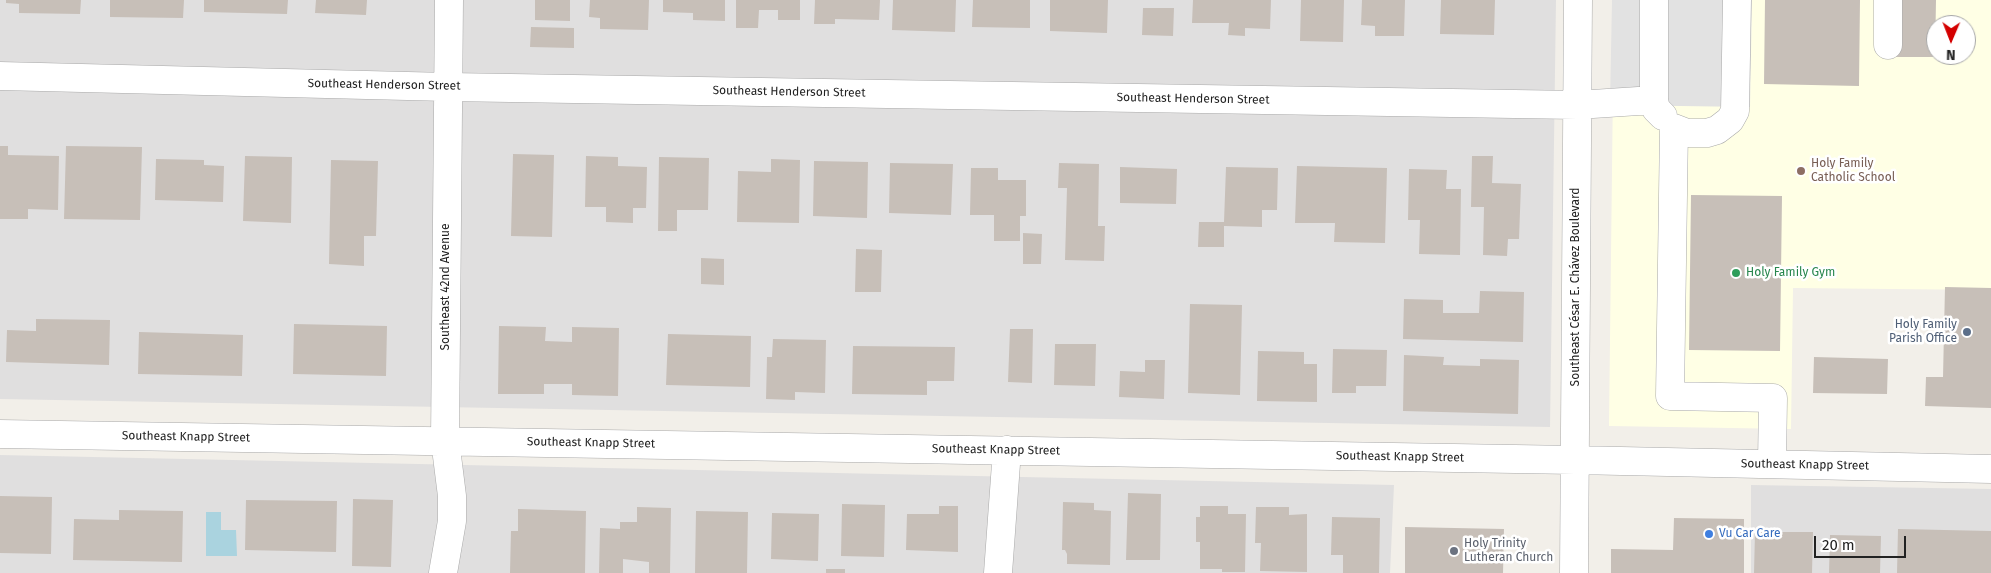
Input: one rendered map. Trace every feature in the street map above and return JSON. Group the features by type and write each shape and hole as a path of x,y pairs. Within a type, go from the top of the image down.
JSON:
{"street":[{"name":"Southeast 42nd Avenue","path":"443,573 452,521 452,496 445,440 448,0"},
{"name":"Southeast César E. Chávez Boulevard","path":"1574,573 1578,0"},
{"path":"1654,0 1654,100 1656,109 1674,128 1686,134 1707,133 1717,130 1730,120 1736,111 1737,0"},
{"path":"1888,0 1888,45"},
{"name":"Southeast Henderson Street","path":"0,76 448,87 1577,105 1654,100"},
{"path":"1674,128 1670,396 1773,398 1772,464"},
{"name":"Southeast Knapp Street","path":"0,434 445,440 1991,469"},
{"path":"998,573 1007,450"}],"shaded area":[{"path":"0,0 1556,0 1550,427 0,399"},
{"path":"1612,0 1752,0 1750,107 1610,105"},
{"name":"Holy Family Catholic School","path":"1614,0 1991,0 1991,290 1793,288 1791,429 1609,426"},
{"path":"0,455 1394,485 1390,573 0,573"},
{"path":"1751,485 1991,489 1991,573 1751,573"}],"water":[{"path":"206,512 221,512 221,530 236,530 237,556 206,556"}],"building":[{"path":"6,0 81,0 80,14 19,13 19,4 6,3"},
{"path":"110,0 184,0 183,18 110,17"},
{"path":"204,0 288,0 287,14 204,12"},
{"path":"316,0 367,0 366,15 315,13"},
{"path":"535,0 570,0 570,21 535,20"},
{"path":"590,0 649,0 648,30 600,29 600,18 589,17"},
{"path":"663,0 725,0 725,21 693,20 693,13 663,12"},
{"path":"736,0 800,0 800,20 778,20 778,10 759,10 758,28 736,28"},
{"path":"815,0 880,0 879,20 835,19 835,24 814,24"},
{"path":"893,0 956,0 955,32 892,30"},
{"path":"973,0 1030,0 1030,28 972,27"},
{"path":"1050,0 1108,0 1107,33 1050,31"},
{"path":"1193,0 1271,0 1270,29 1245,28 1245,36 1228,35 1229,23 1192,23"},
{"path":"1301,0 1344,0 1343,42 1300,41"},
{"path":"1362,0 1405,0 1404,36 1375,36 1375,26 1361,25"},
{"path":"1441,0 1495,0 1494,35 1440,34"},
{"path":"1765,0 1860,0 1859,86 1764,84"},
{"path":"1895,0 1936,0 1936,15 1926,15 1926,57 1894,57"},
{"path":"1143,8 1174,8 1173,36 1142,35"},
{"path":"531,27 574,28 574,48 530,47"},
{"path":"0,146 8,146 8,155 59,156 58,210 28,209 28,219 0,219"},
{"path":"66,146 142,147 140,220 64,219"},
{"path":"513,154 554,155 552,237 511,236"},
{"path":"245,156 292,157 291,223 243,221"},
{"path":"586,156 618,157 618,166 647,167 646,208 633,208 633,223 606,222 606,207 585,207"},
{"path":"1472,156 1493,156 1492,183 1521,184 1519,239 1508,239 1507,256 1483,255 1484,207 1471,207"},
{"path":"659,157 709,158 708,210 677,210 677,231 658,231"},
{"path":"156,159 204,160 204,165 224,166 223,202 155,200"},
{"path":"771,159 800,160 799,223 737,222 738,171 771,172"},
{"path":"331,160 378,161 376,236 364,236 364,266 329,264"},
{"path":"814,161 868,162 867,218 813,216"},
{"path":"890,163 953,164 951,215 889,213"},
{"path":"1059,163 1099,164 1098,226 1105,226 1104,261 1065,260 1067,188 1058,188"},
{"path":"1297,166 1387,168 1385,243 1334,242 1335,223 1295,223"},
{"path":"1120,167 1177,169 1176,204 1120,203"},
{"path":"1226,167 1278,168 1277,210 1262,210 1262,227 1224,226 1224,247 1198,247 1199,222 1224,222"},
{"path":"971,168 998,168 998,180 1026,180 1026,216 1020,216 1020,241 994,241 994,215 970,215"},
{"path":"1409,169 1447,170 1446,189 1461,189 1460,255 1419,254 1420,220 1408,220"},
{"name":"Holy Family Gym","path":"1691,195 1782,196 1780,351 1689,350"},
{"path":"1023,233 1042,234 1041,264 1023,264"},
{"path":"856,249 882,250 881,292 855,292"},
{"path":"701,258 724,259 724,285 701,284"},
{"name":"Holy Family Parish Office","path":"1945,287 1991,288 1991,408 1925,406 1926,377 1943,377"},
{"path":"1480,291 1524,292 1523,342 1403,339 1404,299 1443,300 1443,313 1479,313"},
{"path":"1190,304 1242,305 1240,395 1188,393"},
{"path":"36,319 110,320 109,365 6,362 7,330 36,331"},
{"path":"294,324 387,326 386,376 293,374"},
{"path":"499,326 546,327 545,341 572,342 572,327 619,328 618,396 572,395 572,384 544,384 544,394 498,394"},
{"path":"1010,329 1033,329 1032,383 1008,382"},
{"path":"139,332 243,335 242,376 138,374"},
{"path":"668,334 751,336 750,387 666,385"},
{"path":"773,339 826,340 825,393 795,392 795,400 766,399 767,357 772,357"},
{"path":"1055,344 1096,344 1095,386 1054,385"},
{"path":"853,346 955,347 954,381 927,381 927,395 852,394"},
{"path":"1333,349 1387,350 1386,386 1356,386 1356,393 1332,393"},
{"path":"1258,351 1304,352 1304,364 1317,364 1317,402 1257,401"},
{"path":"1404,355 1444,357 1443,365 1480,366 1480,359 1519,360 1518,414 1403,411"},
{"path":"1814,357 1888,359 1887,394 1813,393"},
{"path":"1145,360 1165,360 1164,399 1119,397 1120,371 1145,372"},
{"path":"1128,493 1161,494 1160,560 1126,560"},
{"path":"0,496 52,497 51,554 0,553"},
{"path":"353,499 393,500 391,567 352,566"},
{"path":"246,500 337,501 336,552 245,550"},
{"path":"1063,502 1094,503 1094,510 1111,511 1110,565 1067,564 1067,554 1065,550 1062,550"},
{"path":"842,504 885,505 884,557 841,556"},
{"path":"939,506 958,506 958,552 906,550 907,514 939,514"},
{"path":"1200,506 1228,506 1228,514 1246,514 1245,572 1222,572 1222,569 1200,569 1200,542 1196,542 1196,517 1200,517"},
{"path":"637,507 671,508 670,573 649,573 649,562 623,559 623,573 599,573 600,528 620,529 620,522 637,522"},
{"path":"1256,507 1289,507 1289,515 1307,514 1307,572 1260,571 1261,543 1255,543"},
{"path":"518,509 586,511 585,573 510,573 511,531 518,531"},
{"path":"119,510 183,511 182,562 73,560 74,519 119,520"},
{"path":"696,511 748,512 747,573 695,573"},
{"path":"772,513 819,514 818,561 771,559"},
{"path":"1332,517 1380,518 1379,573 1343,573 1343,555 1331,555"},
{"name":"Vu Car Care","path":"1674,518 1744,519 1744,573 1611,573 1611,549 1673,550"},
{"name":"Holy Trinity Lutheran Church","path":"1405,527 1504,529 1503,573 1405,573"},
{"path":"1898,529 1991,531 1991,573 1897,573"},
{"path":"1755,532 1813,532 1812,573 1754,573"},
{"path":"1830,535 1881,536 1880,573 1829,573"},
{"path":"826,569 845,569 845,573 826,573"}],"place":[{"name":"Holy Family Catholic School","path":"1801,171"},
{"name":"Holy Family Gym","path":"1736,273"},
{"name":"Holy Family Parish Office","path":"1967,332"},
{"name":"Vu Car Care","path":"1709,534"},
{"name":"Holy Trinity Lutheran Church","path":"1454,551"}]}
